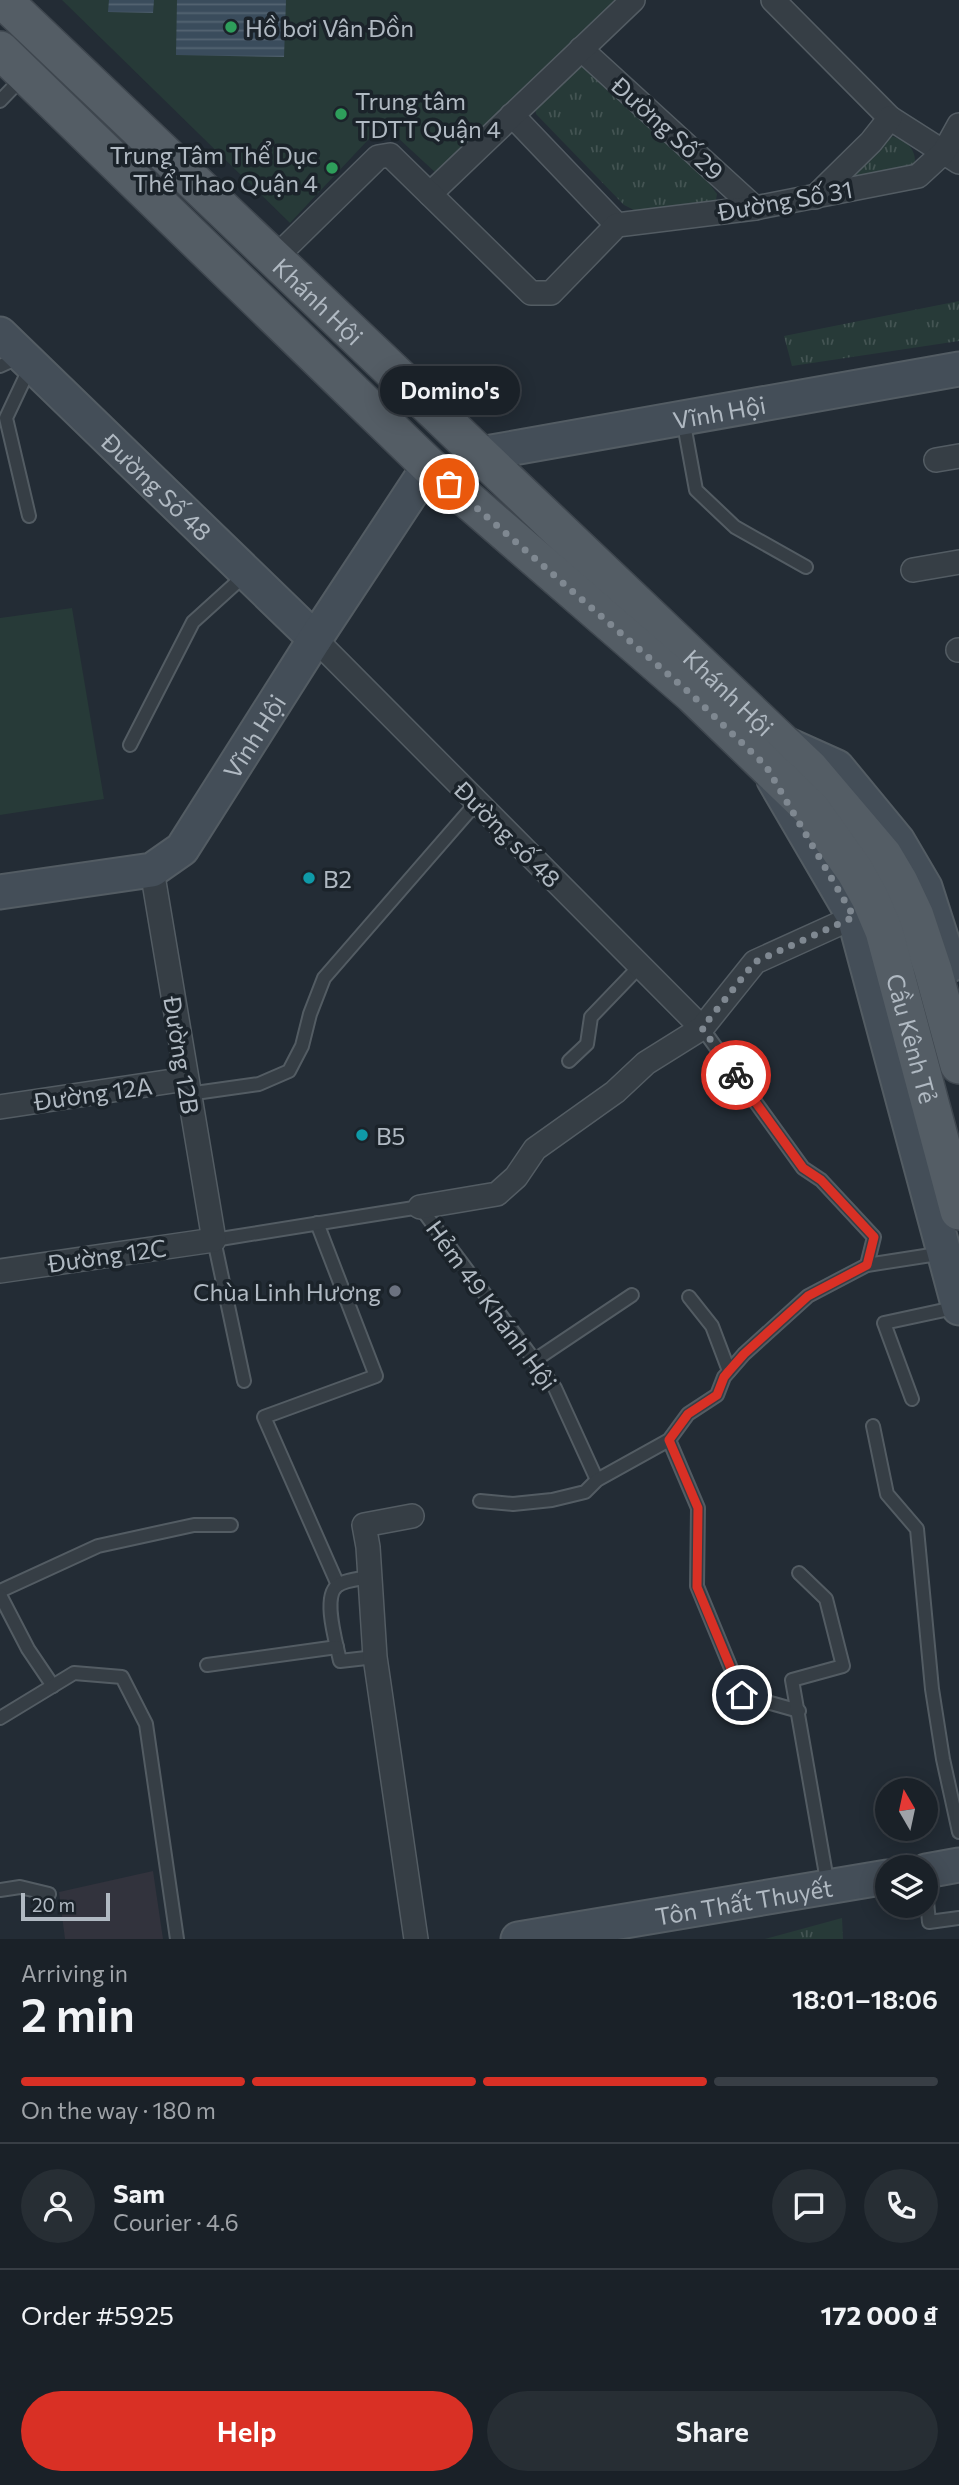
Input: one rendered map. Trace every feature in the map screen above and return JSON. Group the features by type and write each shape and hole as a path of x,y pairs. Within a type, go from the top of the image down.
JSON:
{"main road":[{"name":"Khánh Hội","path":"3,0 480,454 777,756 811,809 869,863"},
{"name":"Khánh Hội","path":"13,62 429,466 692,695 777,756"},
{"name":"Cầu Kênh Tẻ","path":"869,863 899,882 915,916 959,1065"},
{"name":"Cầu Kênh Tẻ","path":"869,863 870,898 884,931 959,1211"}],"street":[{"path":"429,194 633,0"},
{"path":"773,0 890,118 952,157"},
{"name":"Đường Số 29","path":"581,49 755,208"},
{"path":"275,258 378,157 390,155 531,293 551,293 617,225 512,115"},
{"name":"Đường Số 31","path":"815,197 871,142 890,118"},
{"name":"Đường Số 31","path":"617,225 755,208 918,176 952,157 959,125"},
{"name":"Đường Số 48","path":"13,355 315,639"},
{"name":"Vĩnh Hội","path":"480,454 959,369"},
{"path":"936,460 959,456"},
{"name":"Vĩnh Hội","path":"0,891 152,870 182,849 429,466"},
{"path":"913,570 959,562"},
{"name":"Đường số 48","path":"315,639 702,1028"},
{"name":"Khánh Hội","path":"777,756 854,917 959,1307"},
{"name":"Khánh Hội","path":"777,756 837,767 898,841 925,887 957,983"},
{"name":"Đường 12B","path":"152,870 214,1240"},
{"path":"420,1207 497,1194 516,1177 535,1149 615,1092 646,1063 702,1028 755,962 854,917"},
{"name":"Đường 12A","path":"0,1107 187,1087"},
{"name":"Đường 12C","path":"0,1271 214,1240"},
{"path":"412,1516 364,1525 368,1547 375,1657 416,1939"},
{"path":"938,1869 959,1865"},
{"name":"Tôn Thất Thuyết","path":"518,1939 875,1879"}],"lane":[{"path":"0,100 13,62"},
{"path":"13,355 6,418 29,516"},
{"path":"683,418 696,490 734,527 806,567"},
{"path":"130,745 193,622 247,574"},
{"path":"187,1087 259,1084 289,1071 302,1046 310,1014 324,978 477,802"},
{"path":"569,1061 587,1044 591,1017 640,966"},
{"path":"702,1028 803,1168 821,1180 874,1237 867,1265"},
{"path":"244,1381 214,1240 420,1207"},
{"name":"Hẻm 49 Khánh Hội","path":"420,1207 555,1388 597,1480"},
{"path":"317,1223 376,1376 264,1417 338,1585"},
{"path":"481,1501 513,1504 552,1500 585,1492 597,1480 669,1440 688,1414 717,1395 724,1377 744,1354 808,1296 867,1265 944,1253"},
{"path":"535,1360 632,1295"},
{"path":"689,1297 712,1326 729,1371"},
{"path":"912,1399 884,1323 959,1307"},
{"path":"873,1426 887,1494 918,1529 932,1689 943,1759 959,1832"},
{"path":"669,1440 698,1508 697,1587 742,1695 799,1711"},
{"path":"53,1686 28,1649 0,1593 98,1546 194,1525 232,1525"},
{"path":"799,1573 826,1599 843,1666 792,1680 828,1887"},
{"path":"369,1577 338,1585 331,1594 330,1605 341,1661 375,1657"},
{"path":"207,1665 337,1647"},
{"path":"0,1718 74,1673 122,1677 146,1724 177,1939"},
{"path":"0,1890 20,1888 49,1894"},
{"path":"929,1918 929,1922 959,1917"}],"shaded area":[{"path":"153,1871 163,1939 65,1939 59,1892"}],"green space":[{"name":"Trung tâm TDTT Quận 4","path":"62,0 623,0 438,175 383,124 290,223"},
{"path":"581,62 708,182 717,194 716,200 706,206 636,211 624,205 536,114 535,106"},
{"path":"891,136 908,145 915,162 904,170 851,184 849,174 882,141"},
{"path":"959,301 959,341 792,366 784,336"},
{"path":"72,608 104,799 0,815 0,618"},
{"path":"842,1918 843,1939 765,1939"}],"water":[{"path":"109,0 154,0 153,13 108,12"},
{"name":"Hồ bơi Vân Đồn","path":"177,0 286,0 284,57 176,55"}],"way so far":[{"path":"449,484 692,695 766,766 854,917 755,962 702,1028 736,1075"}],"place":[{"name":"Hồ bơi Vân Đồn","path":"231,27"},
{"name":"Trung tâm TDTT Quận 4","path":"341,114"},
{"name":"Trung Tâm Thể Dục Thể Thao Quận 4","path":"332,168"},
{"name":"Domino's","path":"449,484"},
{"name":"B2","path":"309,878"},
{"name":"B5","path":"362,1135"},
{"name":"Chùa Linh Hương","path":"395,1291"}],"route":[{"path":"736,1075 803,1168 821,1180 874,1237 867,1265 808,1296 778,1322 729,1371 717,1395 688,1414 669,1440 698,1508 697,1587 742,1695"}]}
